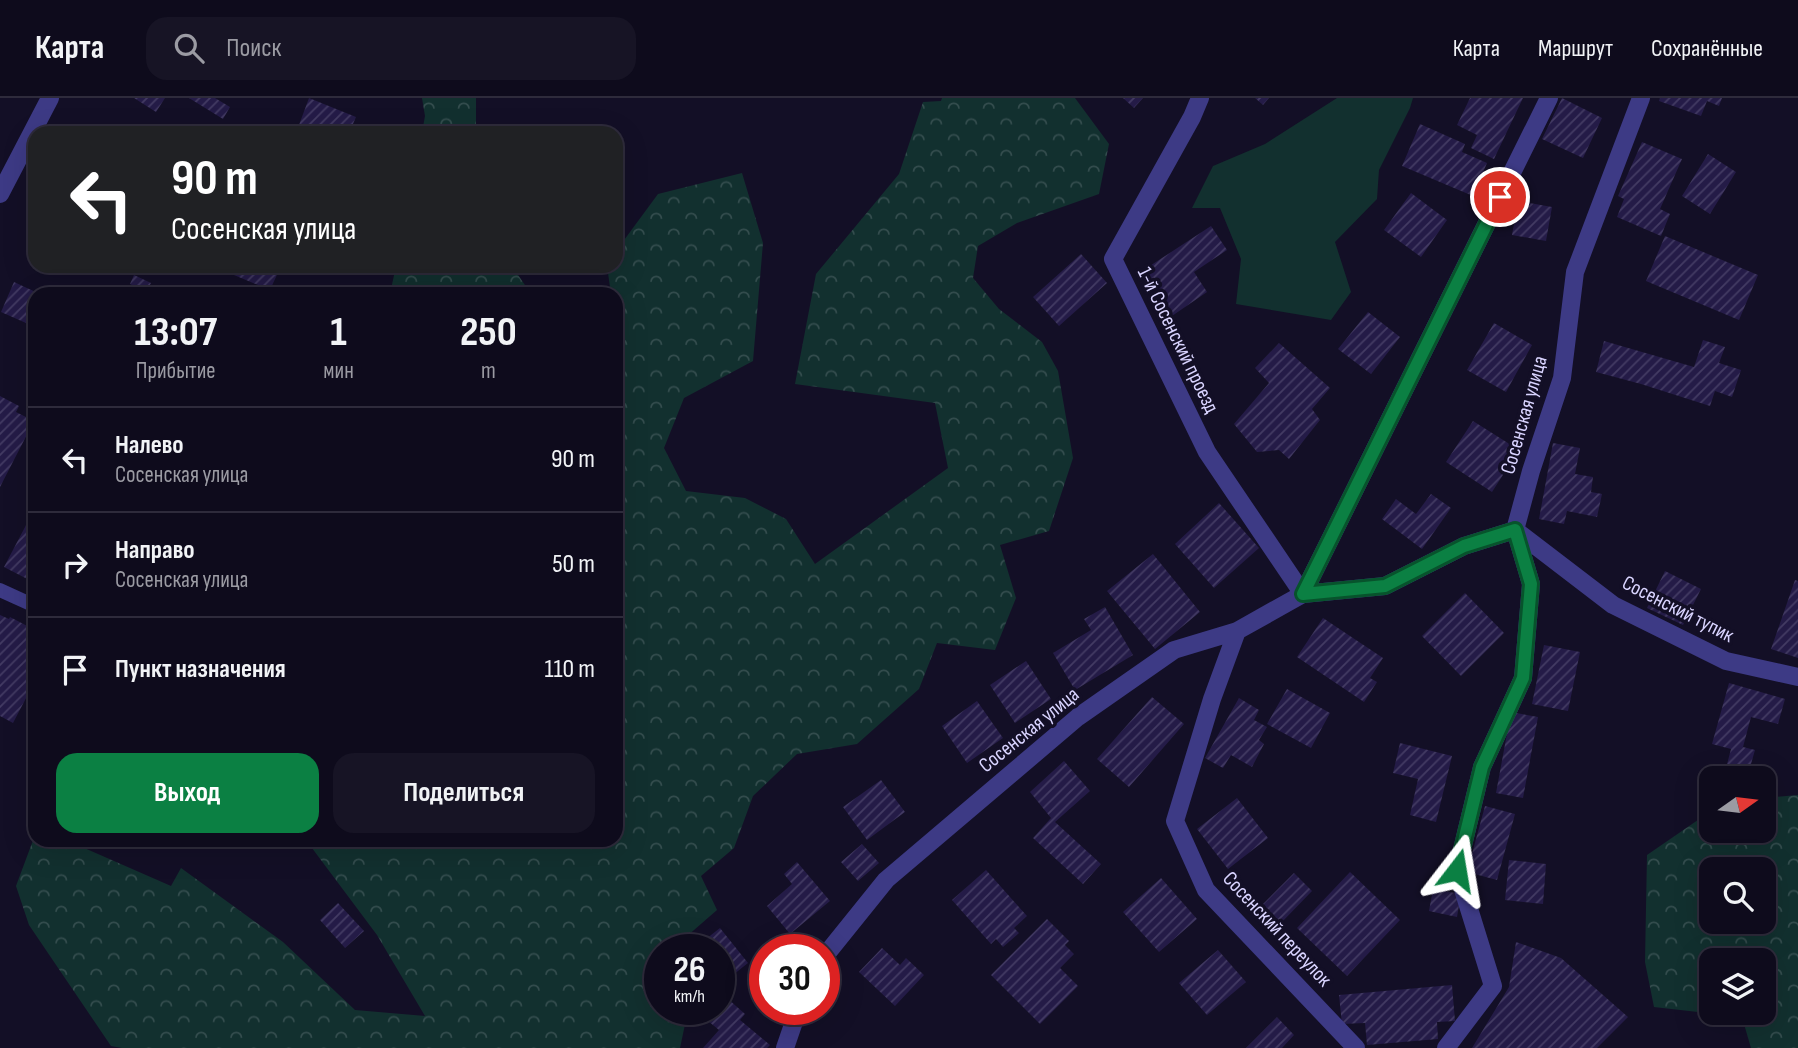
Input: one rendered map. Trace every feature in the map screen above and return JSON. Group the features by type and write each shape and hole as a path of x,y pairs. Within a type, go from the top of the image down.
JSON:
{"street":[{"path":"35,126 50,98"},
{"name":"1-й Сосенский проезд","path":"1200,98 1113,260 1207,452 1303,594"},
{"path":"1303,594 1549,98"},
{"name":"Сосенская улица","path":"840,937 886,880 1078,717 1174,650 1237,631 1303,594 1385,586 1464,546 1515,530 1562,378 1575,272 1641,98"},
{"path":"0,194 28,140"},
{"path":"1446,1048 1493,986 1457,870 1482,767 1523,678 1531,584 1515,530"},
{"name":"Сосенский тупик","path":"1515,530 1613,605 1726,661 1798,677"},
{"name":"Сосенский переулок","path":"1237,631 1212,699 1175,821 1206,890 1356,1048"},
{"path":"785,1048 793,1025"}],"lane":[{"path":"0,590 28,603"}],"green space":[{"path":"422,98 476,98 476,126 423,126 425,116"},
{"path":"942,98 1075,98 1109,144 1099,194 1017,223 978,246 973,278 999,309 1042,342 1058,371 1073,458 1049,531 1000,545 1016,598 995,650 937,643 919,689 857,744 797,754 753,796 734,848 701,876 717,910 689,934 644,934 644,1025 685,1025 680,1048 111,1046 29,925 16,886 31,847 82,847 171,886 181,868 283,942 355,1010 425,1016 377,935 311,847 623,847 623,287 610,287 608,273 623,273 623,242 658,194 742,173 763,243 753,361 684,398 664,448 686,491 745,498 786,519 815,564 948,468 935,403 795,384 816,274 899,174 923,102 941,101"},
{"path":"1337,98 1413,98 1379,170 1377,199 1335,242 1351,292 1331,320 1236,304 1241,259 1220,208 1192,208 1213,166 1265,144"},
{"path":"394,273 517,273 526,287 392,287"},
{"path":"1798,795 1798,1048 1751,1048 1744,1025 1776,1025 1776,948 1699,948 1699,1012 1654,1007 1645,962 1647,855 1699,819 1699,844 1776,844 1776,797"}],"building":[{"path":"134,98 165,98 156,112"},
{"path":"189,98 215,98 230,107 223,119"},
{"path":"309,98 356,117 352,126 299,126"},
{"path":"1123,98 1143,98 1134,108"},
{"path":"1255,98 1269,98 1263,105"},
{"path":"1470,98 1523,98 1494,159 1471,148 1477,135 1457,125"},
{"path":"1562,98 1602,118 1583,158 1542,139"},
{"path":"1660,98 1722,98 1719,106 1707,101 1701,116 1659,101"},
{"path":"1420,124 1465,144 1462,152 1487,163 1473,196 1402,166"},
{"path":"1642,142 1682,159 1660,209 1670,214 1661,236 1617,217 1624,199 1618,196"},
{"path":"1708,154 1736,172 1710,214 1682,196"},
{"path":"1411,193 1447,220 1421,257 1384,230"},
{"path":"1518,201 1552,207 1546,241 1512,235"},
{"path":"1211,226 1227,250 1194,272 1207,292 1169,318 1139,273"},
{"path":"1665,236 1758,275 1739,320 1646,281"},
{"path":"1081,254 1107,283 1059,326 1033,297"},
{"path":"278,273 271,287 263,287 234,275"},
{"path":"134,275 151,283 149,287 130,284"},
{"path":"14,282 28,288 28,324 1,312"},
{"path":"1368,312 1400,337 1371,374 1338,349"},
{"path":"1494,323 1532,345 1506,392 1467,370"},
{"path":"1703,340 1725,347 1719,363 1741,370 1732,397 1715,391 1710,406 1596,372 1604,341 1694,367"},
{"path":"1279,343 1330,388 1312,409 1320,420 1289,459 1279,450 1257,452 1234,424 1269,383 1255,368"},
{"path":"0,396 19,406 16,412 28,418 28,433 0,487"},
{"path":"1473,421 1519,450 1492,492 1446,462"},
{"path":"1553,443 1580,448 1575,474 1593,477 1591,492 1602,494 1597,517 1567,511 1564,524 1539,519"},
{"path":"1431,494 1451,508 1422,549 1382,519 1396,499 1416,514"},
{"path":"1219,503 1259,548 1214,588 1175,544"},
{"path":"28,521 28,579 4,567"},
{"path":"1153,554 1200,612 1155,649 1107,591"},
{"path":"1665,571 1701,589 1683,625 1647,608"},
{"path":"1795,580 1798,581 1798,658 1771,649"},
{"path":"1465,593 1504,633 1461,676 1422,636"},
{"path":"1105,607 1133,655 1075,690 1053,653 1091,630 1084,619"},
{"path":"0,615 28,626 28,694 13,723 0,716"},
{"path":"1323,618 1383,658 1370,678 1377,682 1364,702 1297,657"},
{"path":"1544,645 1580,652 1568,711 1532,704"},
{"path":"1026,661 1051,699 1015,723 990,685"},
{"path":"1729,683 1785,699 1778,724 1751,717 1743,747 1755,750 1750,766 1727,766 1731,749 1712,744"},
{"path":"1287,689 1330,713 1311,748 1267,724"},
{"path":"1152,697 1184,724 1129,787 1097,759"},
{"path":"1239,698 1259,710 1254,720 1267,727 1259,740 1264,744 1252,767 1231,755 1223,768 1205,758"},
{"path":"977,701 1003,738 967,763 942,726"},
{"path":"1511,712 1538,717 1523,798 1496,793"},
{"path":"1400,743 1452,756 1436,822 1410,815 1418,779 1393,773"},
{"path":"1064,761 1090,791 1055,822 1101,864 1083,884 1033,838 1051,818 1030,792"},
{"path":"881,780 905,812 867,840 843,807"},
{"path":"1237,798 1268,838 1228,869 1197,829"},
{"path":"1485,806 1515,814 1497,880 1467,872"},
{"path":"862,844 879,863 858,881 841,862"},
{"path":"1509,860 1546,864 1543,904 1505,900"},
{"path":"797,862 830,901 790,934 767,906 792,884 784,874"},
{"path":"986,870 1027,916 1014,928 1019,933 1003,947 996,939 991,944 952,900"},
{"path":"1350,872 1400,920 1347,976 1297,928"},
{"path":"1294,873 1312,891 1281,923 1262,905"},
{"path":"1161,878 1197,919 1159,952 1123,912"},
{"path":"1433,889 1461,894 1457,917 1429,911"},
{"path":"338,903 364,931 345,948 320,920"},
{"path":"1047,919 1069,941 1065,945 1074,954 1060,968 1078,986 1040,1024 991,975"},
{"path":"720,928 725,934 712,934"},
{"path":"1516,942 1561,958 1628,1017 1597,1048 1472,1048 1509,987"},
{"path":"735,947 748,963 735,973"},
{"path":"882,948 900,965 906,958 924,975 895,1006 859,972"},
{"path":"1218,950 1246,982 1207,1015 1179,983"},
{"path":"1452,985 1455,1021 1437,1022 1438,1039 1367,1045 1365,1023 1342,1024 1339,995"},
{"path":"735,1005 745,1014 740,1020 770,1045 767,1048 703,1048 719,1030 713,1025 735,1025"},
{"path":"1277,1017 1294,1035 1282,1048 1246,1048"}],"route":[{"path":"1457,870 1482,767 1523,678 1531,584 1515,530 1464,546 1385,586 1303,594 1500,197"}]}
